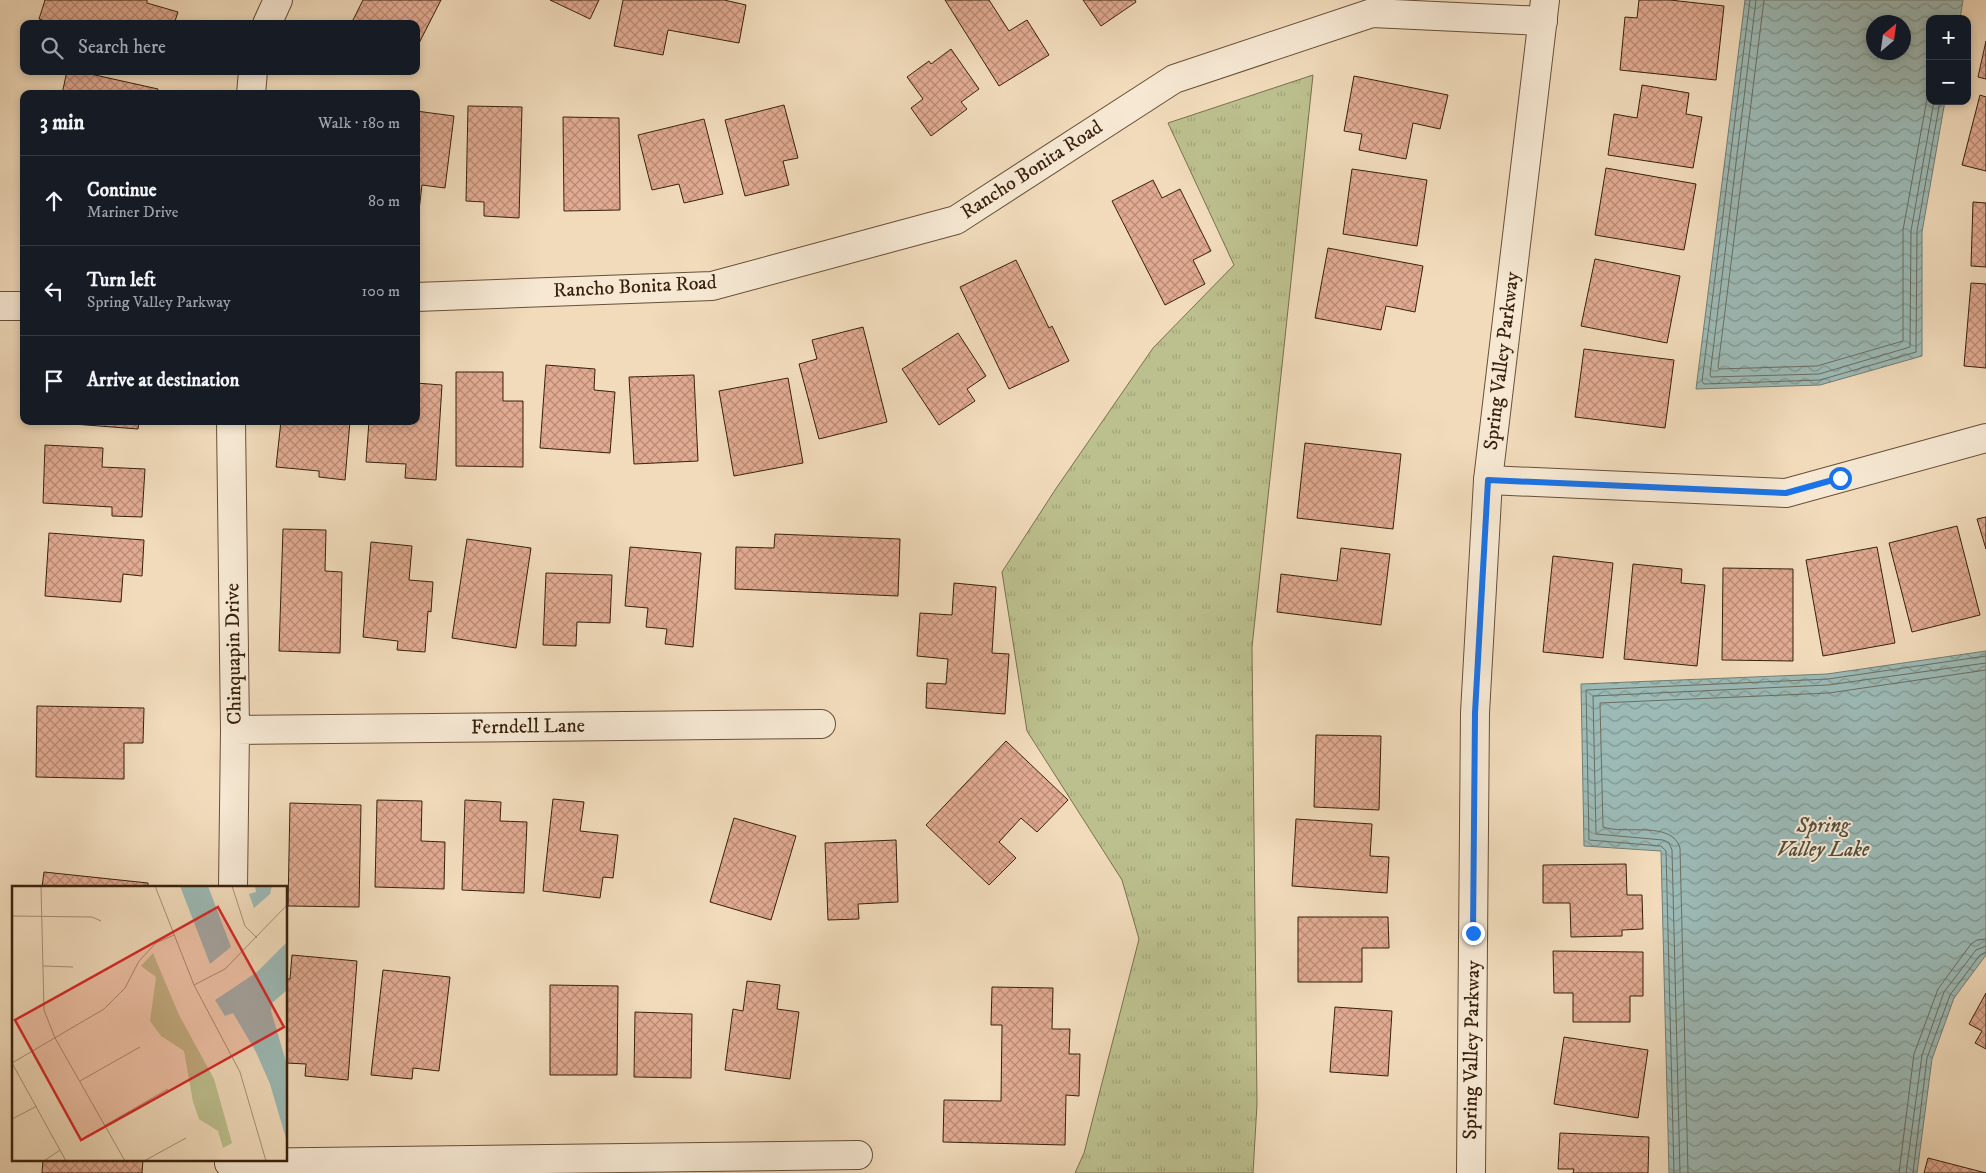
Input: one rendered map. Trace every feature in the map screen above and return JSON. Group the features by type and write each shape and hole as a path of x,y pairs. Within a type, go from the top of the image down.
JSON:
{"street":[{"path":"269,20 278,0"},
{"name":"Rancho Bonita Road","path":"420,297 712,286 956,220 1174,79 1372,13 1544,11"},
{"name":"Spring Valley Parkway","path":"1470,1173 1475,713 1488,480 1544,11"},
{"path":"251,90 253,75"},
{"path":"0,306 20,306"},
{"name":"Chinquapin Drive","path":"231,425 235,730 233,886"},
{"path":"1488,480 1786,493 1986,438"},
{"name":"Ferndell Lane","path":"235,730 820,724"},
{"path":"229,1165 858,1155"}],"green space":[{"path":"1313,75 1252,647 1257,1104 1253,1173 1075,1173 1084,1153 1139,939 1122,880 1027,731 1002,572 1055,490 1153,348 1234,265 1168,123"}],"water":[{"path":"1745,0 1963,0 1961,15 1926,15 1926,105 1944,105 1922,232 1922,356 1820,385 1696,389"},
{"name":"Spring Valley Lake","path":"1986,651 1986,955 1954,998 1932,1059 1917,1173 1669,1173 1661,851 1584,846 1581,684 1827,674"}],"building":[{"path":"45,0 147,0 147,3 178,12 175,20 39,19"},
{"path":"363,0 441,0 420,41 420,20 353,20"},
{"path":"550,0 599,0 590,19"},
{"path":"623,0 724,0 746,5 739,43 668,30 663,55 614,46"},
{"path":"945,0 989,0 1009,31 1027,20 1049,55 999,86"},
{"path":"1083,0 1135,0 1136,2 1101,26"},
{"path":"1639,0 1670,0 1724,6 1716,80 1620,70 1625,17 1637,18"},
{"path":"1986,41 1986,79 1978,77"},
{"path":"951,49 979,89 961,102 967,109 931,136 911,108 923,99 907,77 929,61 931,64"},
{"path":"66,75 95,75 158,89 158,90 63,90"},
{"path":"1354,76 1448,95 1440,129 1413,123 1406,159 1359,150 1362,134 1344,131"},
{"path":"1642,85 1689,93 1686,114 1702,117 1693,168 1608,155 1614,114 1637,118"},
{"path":"1980,95 1986,97 1986,171 1962,165"},
{"path":"784,105 798,158 783,161 789,185 745,196 725,120"},
{"path":"468,106 522,107 519,218 484,216 484,202 466,201"},
{"path":"420,112 454,116 445,188 422,185 420,202"},
{"path":"563,117 619,118 620,210 564,211"},
{"path":"704,119 723,194 684,203 679,184 652,190 638,135"},
{"path":"1606,168 1696,184 1684,250 1595,235"},
{"path":"1352,169 1427,180 1417,246 1343,234"},
{"path":"1153,180 1162,198 1180,189 1211,251 1193,260 1205,284 1165,305 1112,201"},
{"path":"1973,202 1986,203 1986,267 1971,266"},
{"path":"1328,248 1423,266 1415,312 1386,306 1381,330 1315,318"},
{"path":"1595,259 1680,276 1667,343 1581,326"},
{"path":"1016,260 1049,328 1052,326 1069,361 1009,389 960,287"},
{"path":"1971,283 1986,284 1986,368 1964,366"},
{"path":"863,327 887,422 819,439 799,364 817,359 812,340"},
{"path":"958,333 986,376 967,389 975,401 939,425 902,369"},
{"path":"1584,349 1674,360 1665,428 1575,417"},
{"path":"546,365 595,369 594,390 615,392 610,453 540,448"},
{"path":"456,372 503,372 503,401 523,401 523,467 456,466"},
{"path":"694,375 698,461 634,464 629,377"},
{"path":"788,378 803,463 734,476 719,391"},
{"path":"420,383 442,385 436,480 405,478 406,464 366,462 369,425 420,425"},
{"path":"86,425 138,425 138,429"},
{"path":"281,425 350,425 345,480 319,477 319,471 276,467"},
{"path":"1305,443 1401,454 1393,529 1297,518"},
{"path":"45,445 103,448 102,467 145,469 142,517 112,516 112,507 43,503"},
{"path":"1986,517 1986,549 1977,519"},
{"path":"1957,526 1980,615 1912,632 1889,543"},
{"path":"283,529 326,530 325,571 342,572 340,653 279,651"},
{"path":"49,533 144,540 142,576 123,574 121,602 45,596"},
{"path":"775,534 900,539 898,596 735,589 736,547 774,548"},
{"path":"467,539 531,548 516,648 452,638"},
{"path":"371,542 412,546 409,580 433,582 431,612 428,611 425,652 397,650 398,641 363,637"},
{"path":"630,547 701,553 693,647 665,644 667,629 646,627 648,608 625,606"},
{"path":"1877,547 1895,643 1823,656 1806,560"},
{"path":"1341,548 1390,554 1381,625 1277,612 1281,574 1337,581"},
{"path":"1553,556 1613,563 1603,658 1543,652"},
{"path":"1633,564 1682,569 1681,583 1705,585 1697,666 1624,659"},
{"path":"1723,568 1793,569 1793,661 1722,660"},
{"path":"546,573 612,575 610,623 577,622 576,646 543,645"},
{"path":"954,583 996,587 992,653 1009,654 1005,714 926,708 927,683 946,684 948,659 917,656 920,613 952,615"},
{"path":"37,706 144,708 143,743 124,743 124,779 36,777"},
{"path":"1316,735 1381,736 1379,810 1314,807"},
{"path":"1006,741 1068,800 1037,832 1021,818 999,842 1016,858 989,885 926,825"},
{"path":"553,799 584,802 580,831 618,835 613,878 603,877 600,898 543,891"},
{"path":"377,800 422,801 421,841 445,842 444,889 375,887"},
{"path":"465,800 501,802 500,821 527,822 524,893 462,890"},
{"path":"290,803 361,805 359,907 288,906"},
{"path":"734,818 796,836 771,920 710,902"},
{"path":"1296,819 1372,824 1370,856 1389,857 1387,893 1292,886"},
{"path":"896,840 898,902 858,904 859,919 828,920 825,843"},
{"path":"1626,864 1627,895 1642,895 1643,929 1622,930 1622,936 1571,937 1570,903 1543,903 1543,865"},
{"path":"44,872 148,883 148,886 42,886"},
{"path":"1298,917 1388,917 1389,948 1362,948 1362,982 1298,982"},
{"path":"1553,951 1643,952 1643,996 1630,996 1630,1022 1573,1022 1573,993 1554,993"},
{"path":"292,955 357,961 348,1080 305,1076 306,1064 288,1063 288,979 290,979"},
{"path":"383,970 450,977 439,1071 413,1068 412,1079 371,1075"},
{"path":"747,981 780,985 777,1009 799,1012 790,1079 725,1070 733,1009 743,1011"},
{"path":"550,985 618,986 617,1075 550,1075"},
{"path":"992,987 1053,988 1052,1029 1070,1029 1069,1054 1080,1054 1079,1096 1066,1095 1065,1145 943,1142 944,1100 1001,1101 1002,1025 991,1025"},
{"path":"1986,993 1986,1049 1975,1043 1982,1031 1969,1024"},
{"path":"1335,1007 1392,1011 1388,1076 1330,1072"},
{"path":"635,1012 692,1014 691,1078 634,1077"},
{"path":"1564,1037 1648,1050 1638,1118 1554,1104"},
{"path":"1560,1133 1649,1137 1648,1173 1573,1173 1574,1169 1558,1169"},
{"path":"1928,1158 1986,1173 1924,1173"},
{"path":"43,1160 143,1160 142,1173 42,1173"}],"route":[{"path":"1473,933 1475,713 1488,480 1786,493 1840,478"}]}
